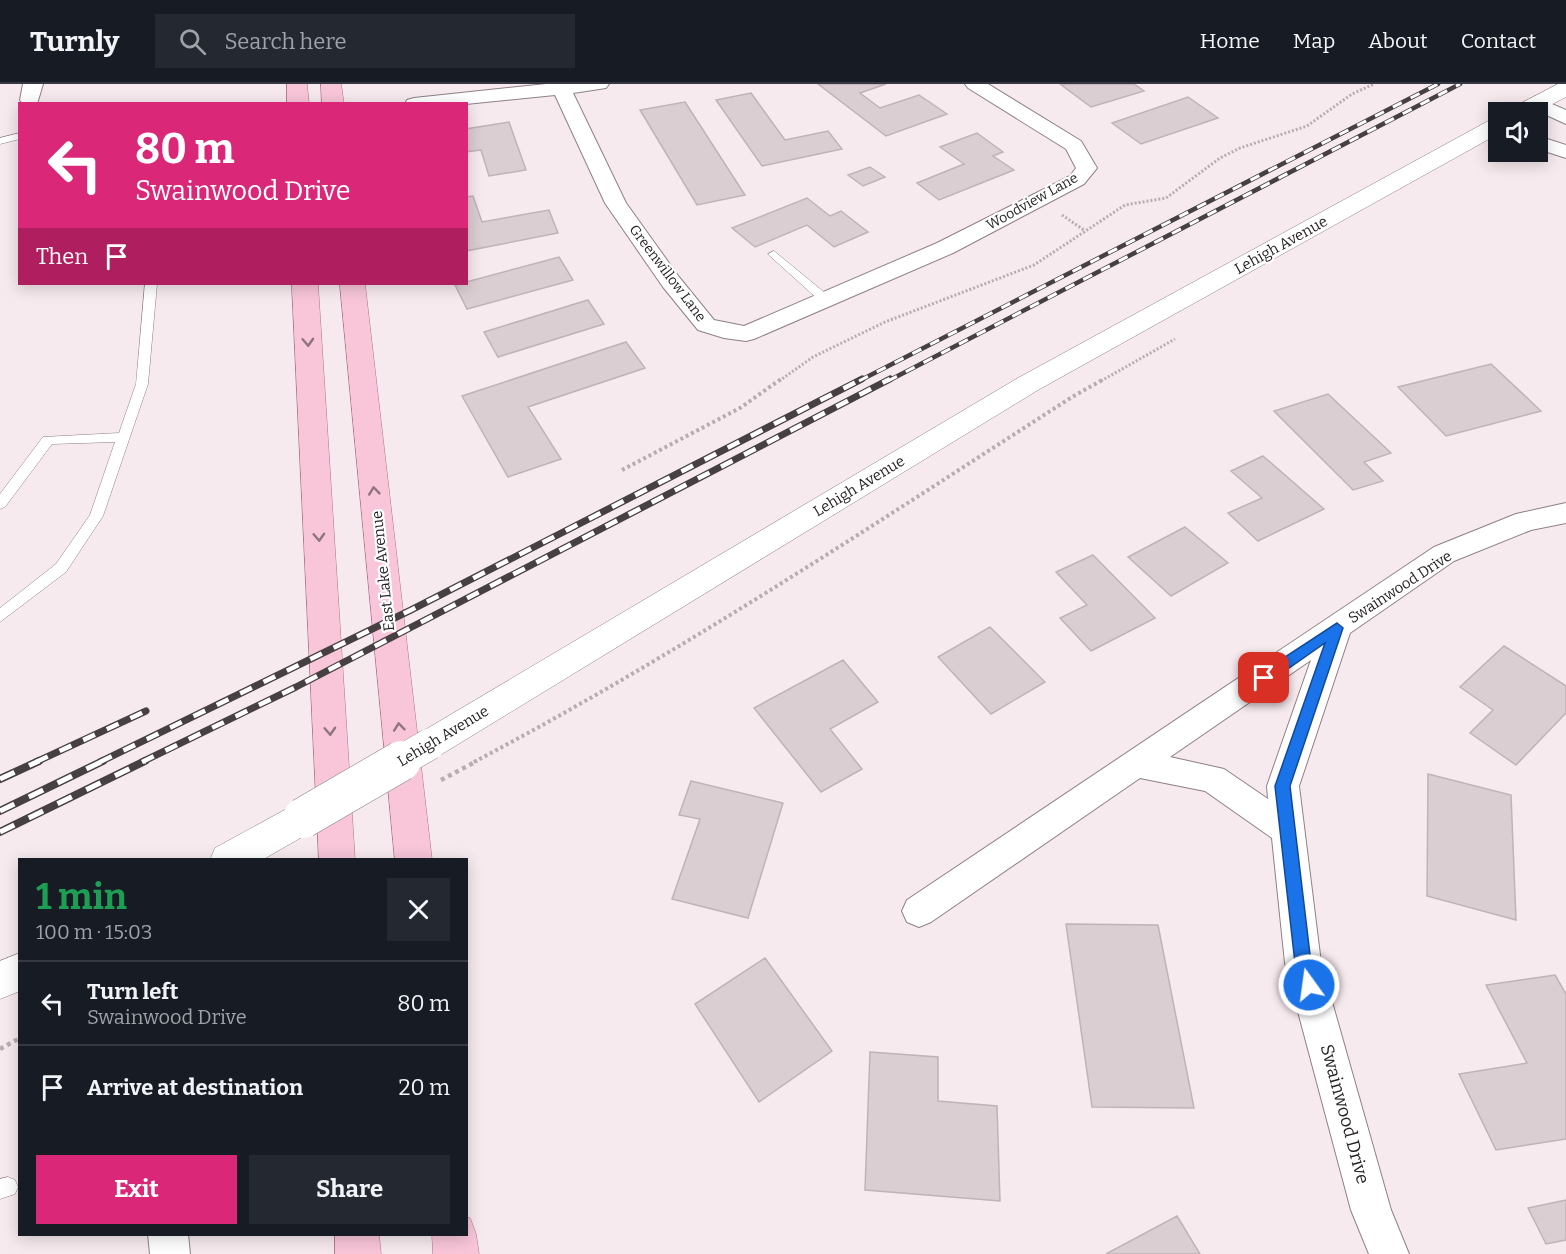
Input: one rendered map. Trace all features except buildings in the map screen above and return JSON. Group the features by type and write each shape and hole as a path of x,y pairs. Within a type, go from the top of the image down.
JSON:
{"main road":[{"path":"297,84 298,102"},
{"path":"331,84 333,102"},
{"path":"305,285 337,858"},
{"name":"East Lake Avenue","path":"352,285 414,858"},
{"path":"357,1236 358,1254"},
{"path":"454,1236 456,1254"}],"street":[{"path":"434,102 599,84"},
{"name":"Woodview Lane","path":"945,248 1077,180 1087,168 1074,145 975,84"},
{"path":"1541,102 1566,88"},
{"name":"Greenwillow Lane","path":"562,89 616,203 671,282 706,325 724,331 746,334 945,248"},
{"path":"1548,113 1566,118"},
{"name":"Lehigh Avenue","path":"232,858 430,744 1028,384 1488,131"},
{"path":"1548,146 1566,152"},
{"name":"Swainwood Drive","path":"919,911 1444,554 1527,521 1566,513"},
{"name":"Swainwood Drive","path":"1337,628 1283,786 1303,963 1371,1210 1389,1254"},
{"path":"1136,764 1213,779 1287,830"},
{"path":"0,980 18,972"},
{"path":"168,1236 170,1254"}],"lane":[{"path":"0,141 18,136"},
{"path":"774,254 826,300"},
{"path":"0,616 61,568 96,516 142,384 151,285"},
{"path":"0,504 48,440 123,437"}],"path":[{"path":"622,470 740,408 813,357 885,322 1034,265 1052,256 1084,230 1124,206 1139,200 1156,201 1166,198 1220,158 1240,148 1307,126 1352,94 1374,84"},
{"path":"435,783 539,728 761,596 1072,397 1175,338"},
{"path":"0,1049 18,1039"}],"railway":[{"path":"859,381 1438,84"},
{"path":"888,381 1460,84"},
{"path":"100,762 411,610 862,379"},
{"path":"142,762 296,687 890,379"},
{"path":"36,762 146,711"},
{"path":"0,779 39,761"},
{"path":"0,811 103,761"},
{"path":"0,832 145,761"}],"route":[{"path":"1264,678 1337,628 1283,786 1303,963 1309,985"}]}
